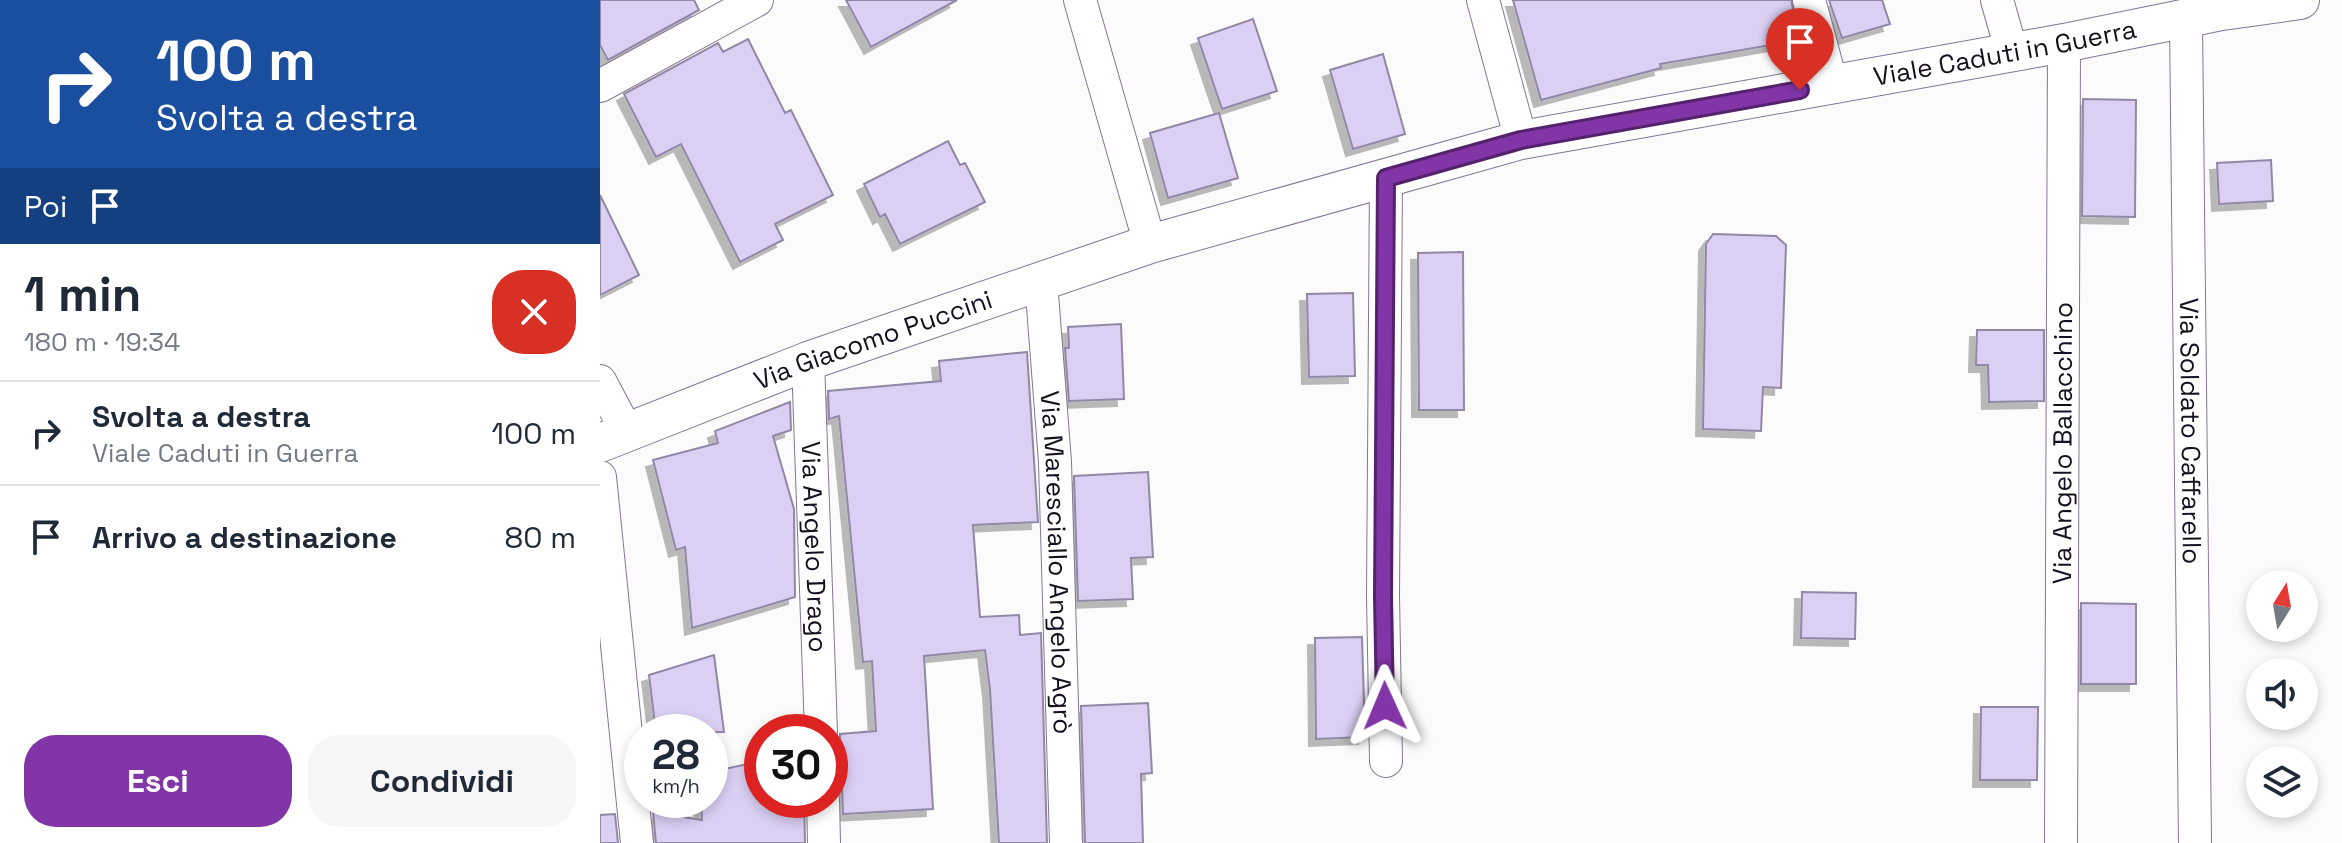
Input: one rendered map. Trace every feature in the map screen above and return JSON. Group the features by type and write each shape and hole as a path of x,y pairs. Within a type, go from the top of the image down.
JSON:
{"street":[{"path":"600,86 757,0"},
{"path":"1080,0 1150,244"},
{"path":"1483,0 1521,140"},
{"path":"1809,0 1832,85"},
{"path":"1997,0 2012,53"},
{"name":"Viale Caduti in Guerra","path":"1150,244 1521,140 2186,21 2221,6 2300,0"},
{"name":"Via Soldato Caffarello","path":"2186,21 2195,843"},
{"name":"Via Angelo Ballacchino","path":"2061,843 2064,43"},
{"path":"1386,178 1383,596 1386,761"},
{"name":"Via Giacomo Puccini","path":"614,438 808,361 1150,244"},
{"name":"Via Maresciallo Angelo Agrò","path":"1041,281 1055,462 1066,843"},
{"name":"Via Angelo Drago","path":"808,361 820,714"},
{"path":"600,381 614,438"},
{"path":"600,477 637,843"},
{"path":"823,818 824,843"}],"building":[{"path":"600,0 694,0 699,10 608,60 600,45"},
{"path":"846,0 957,0 871,47"},
{"path":"1513,0 1791,0 1800,40 1660,64 1661,68 1541,100"},
{"path":"1829,0 1882,0 1890,24 1842,38"},
{"path":"1253,19 1277,91 1222,109 1198,38"},
{"path":"748,39 785,113 791,110 833,195 775,224 783,240 740,262 681,144 656,157 624,94 718,43 723,52"},
{"path":"1383,54 1405,134 1353,149 1330,70"},
{"path":"2083,99 2136,100 2135,217 2082,216"},
{"path":"1219,113 1238,178 1168,198 1150,133"},
{"path":"948,141 960,165 965,163 985,202 900,244 885,214 880,217 864,184"},
{"path":"2271,160 2273,201 2219,204 2217,163"},
{"path":"600,195 639,275 600,295"},
{"path":"1713,234 1776,236 1786,245 1781,388 1763,387 1761,431 1703,429 1706,244"},
{"path":"1463,252 1464,410 1419,410 1418,253"},
{"path":"1353,293 1355,376 1309,377 1307,294"},
{"path":"1121,324 1124,399 1069,401 1065,348 1069,348 1068,327"},
{"path":"1977,330 2044,330 2044,401 1989,402 1988,365 1976,365"},
{"path":"1027,352 1038,522 973,525 980,617 1019,615 1020,635 1041,633 1047,843 999,843 985,650 924,656 933,809 848,814 848,733 876,731 872,661 863,662 839,416 829,419 828,391 941,381 939,361"},
{"path":"790,402 791,430 773,436 794,509 795,597 692,628 685,547 676,550 653,460 718,443 715,431"},
{"path":"1148,472 1153,557 1131,558 1133,599 1078,601 1074,476"},
{"path":"1802,592 1856,593 1855,639 1801,638"},
{"path":"2081,603 2136,604 2136,684 2081,684"},
{"path":"1362,637 1365,737 1316,739 1315,638"},
{"path":"714,655 722,714 654,714 649,675"},
{"path":"1148,703 1152,773 1141,774 1143,843 1085,843 1081,706"},
{"path":"1981,707 2038,707 2037,780 1980,780"},
{"path":"744,765 744,818 804,818 805,843 656,843 654,818 728,818 728,768"},
{"path":"615,814 618,843 600,843 600,815"}],"route":[{"path":"1385,706 1386,178 1521,140 1800,90"}]}
